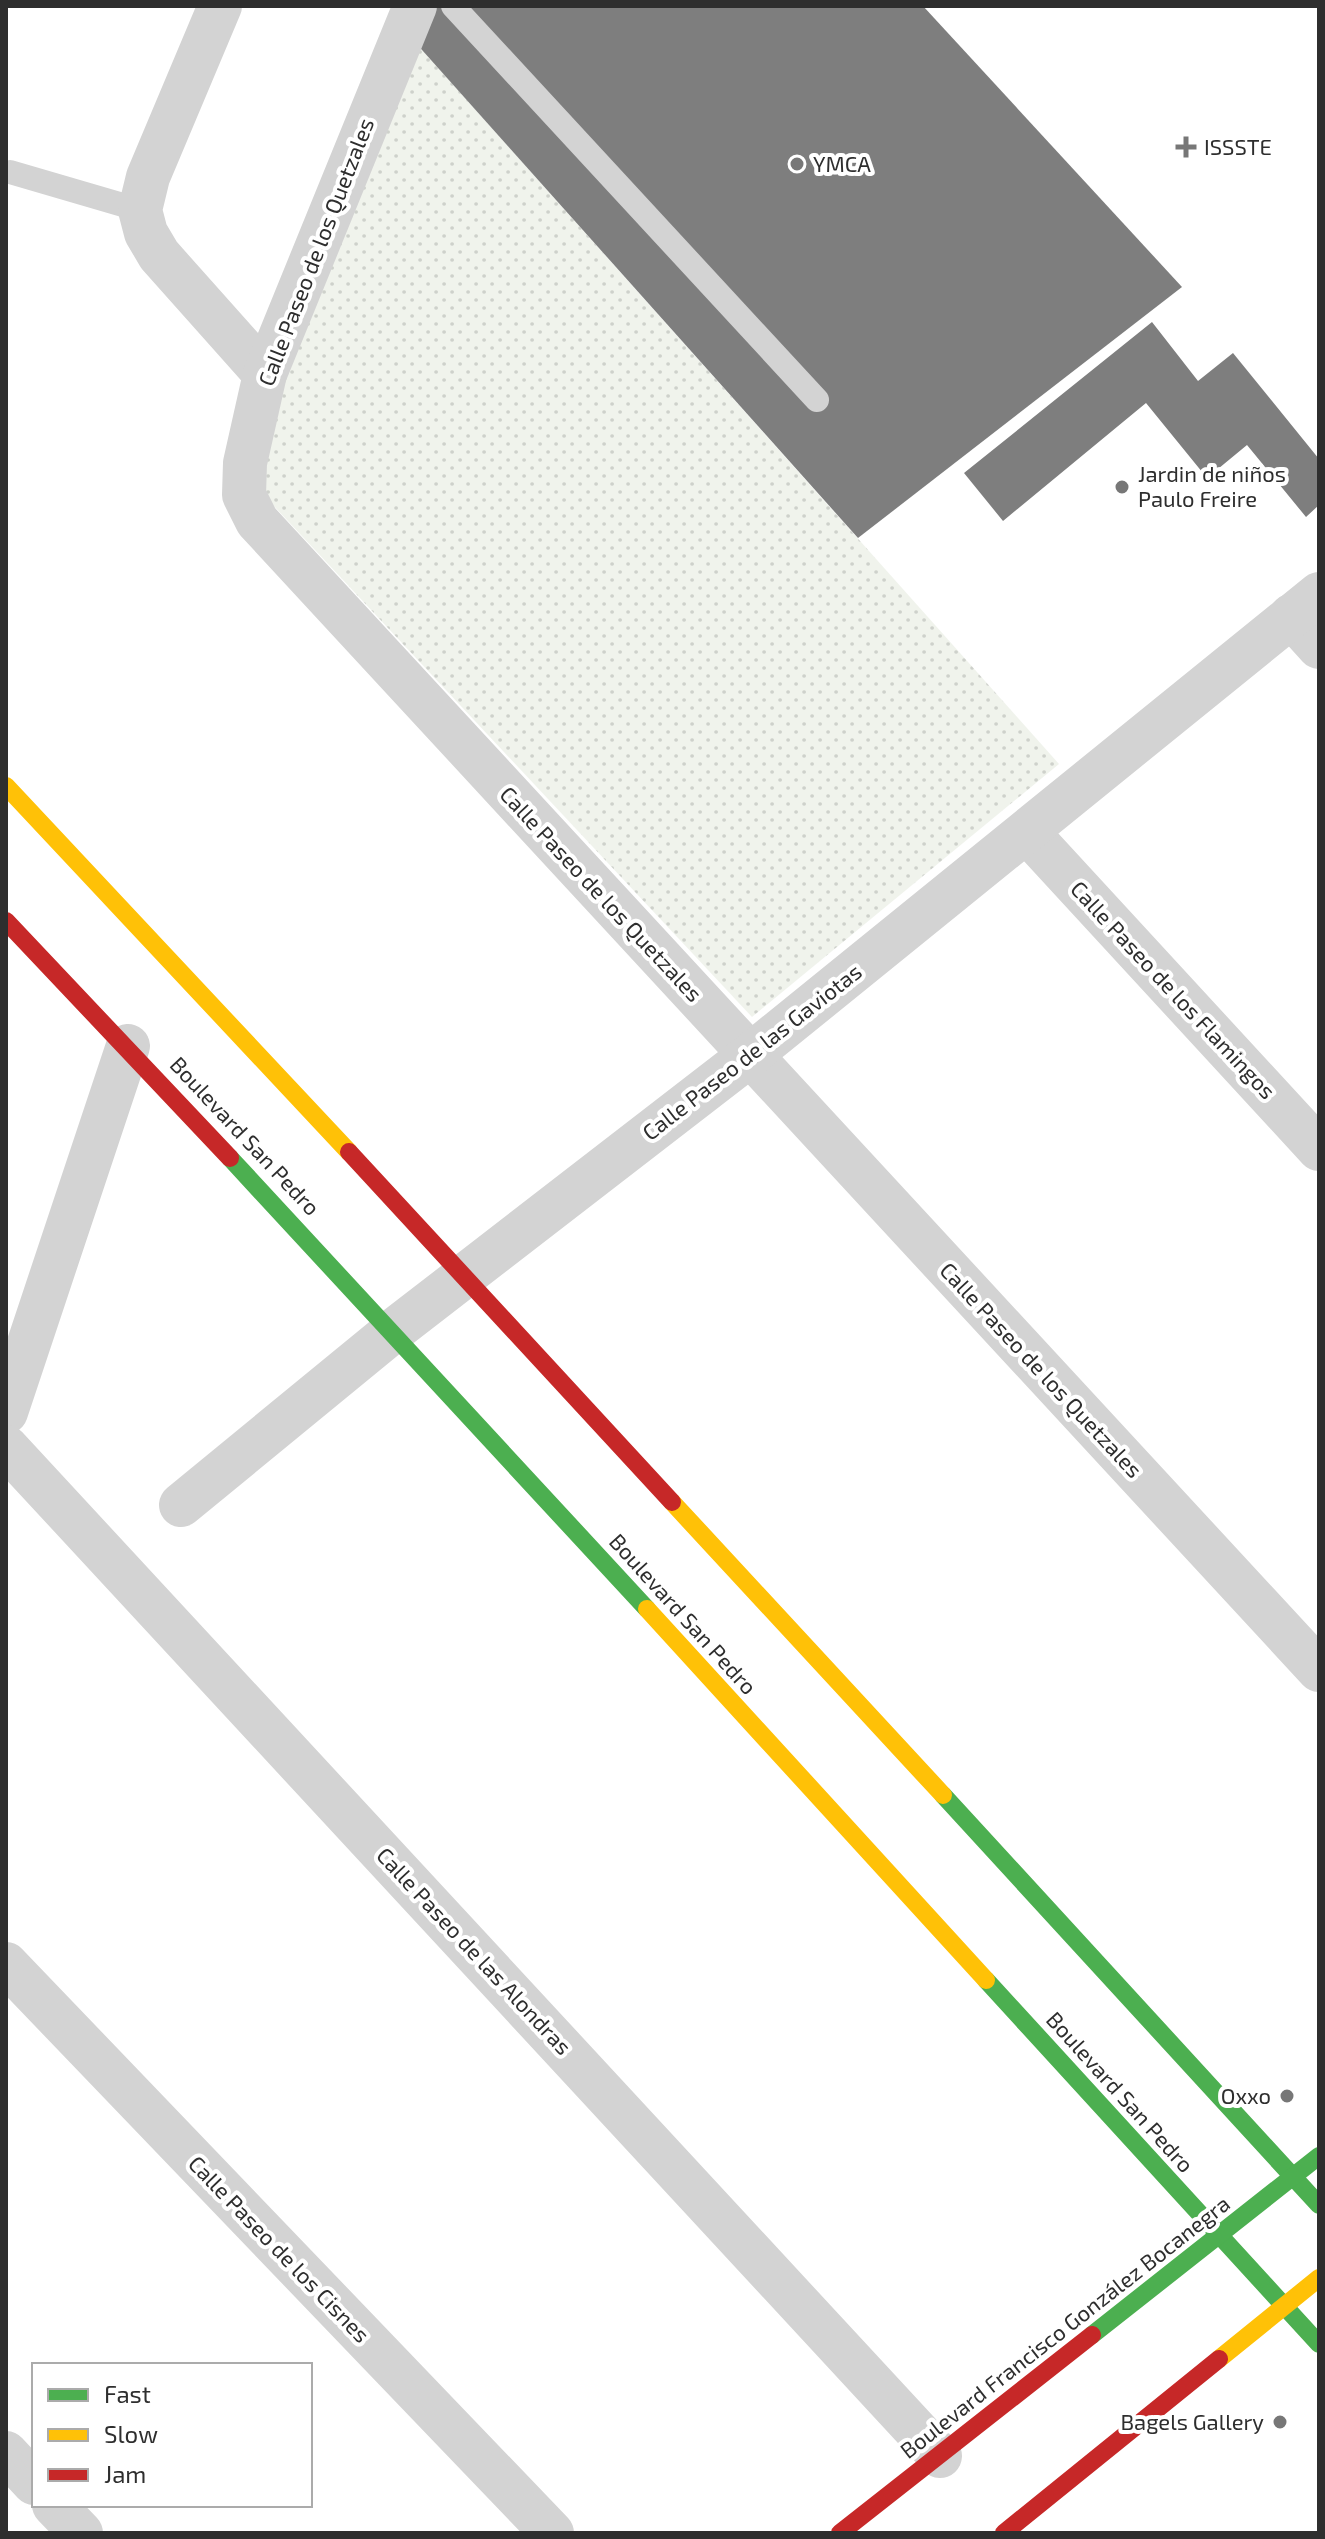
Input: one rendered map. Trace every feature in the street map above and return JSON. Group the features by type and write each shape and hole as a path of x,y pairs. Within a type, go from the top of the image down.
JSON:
{"street":[{"path":"220,6 148,177 140,210 146,233 159,255 265,374"},
{"name":"Calle Paseo de los Quetzales","path":"415,6 265,374 245,463 244,495 257,521 1319,1670"},
{"name":"Calle Paseo de las Gaviotas","path":"181,1505 393,1331 749,1056 1027,832 1310,619"},
{"path":"6,786 466,1277 1319,2205"},
{"path":"14,828 30,812"},
{"name":"Calle Paseo de los Flamingos","path":"1027,832 1319,1149"},
{"name":"Boulevard San Pedro","path":"6,921 128,1046 393,1331 1319,2344"},
{"path":"6,1412 128,1046"},
{"name":"Calle Paseo de las Alondras","path":"6,1447 940,2456"},
{"name":"Calle Paseo de los Cisnes","path":"6,1964 552,2533"},
{"name":"Boulevard Francisco González Bocanegra","path":"840,2533 1219,2238 1319,2156"},
{"path":"1004,2533 1319,2278"},
{"path":"6,2453 32,2481"},
{"path":"56,2507 81,2533"}],"lane":[{"path":"453,6 817,400"},
{"path":"10,172 140,210"}],"shaded area":[{"path":"414,41 1059,764 752,1017 257,488 283,362"}],"building":[{"name":"YMCA","path":"434,6 923,6 1182,287 858,538 414,41"},
{"path":"1152,322 1198,381 1233,353 1319,459 1319,505 1306,517 1247,445 1207,478 1146,403 1003,521 964,473"}],"traffic: fast":[{"path":"230,1158 647,1609"},
{"path":"943,1795 1319,2205"},
{"path":"986,1980 1319,2344"},
{"path":"1092,2335 1319,2156"}],"traffic: slow":[{"path":"6,786 349,1152"},
{"path":"672,1502 943,1795"},
{"path":"647,1609 986,1980"},
{"path":"1219,2359 1319,2278"}],"traffic: jam":[{"path":"6,921 230,1158"},
{"path":"349,1152 672,1502"},
{"path":"840,2533 1092,2335"},
{"path":"1004,2533 1219,2359"}],"place":[{"name":"ISSSTE","path":"1186,147"},
{"name":"YMCA","path":"797,164"},
{"name":"Jardin de niños Paulo Freire","path":"1122,487"},
{"name":"Oxxo","path":"1287,2096"},
{"name":"Bagels Gallery","path":"1280,2422"}]}
